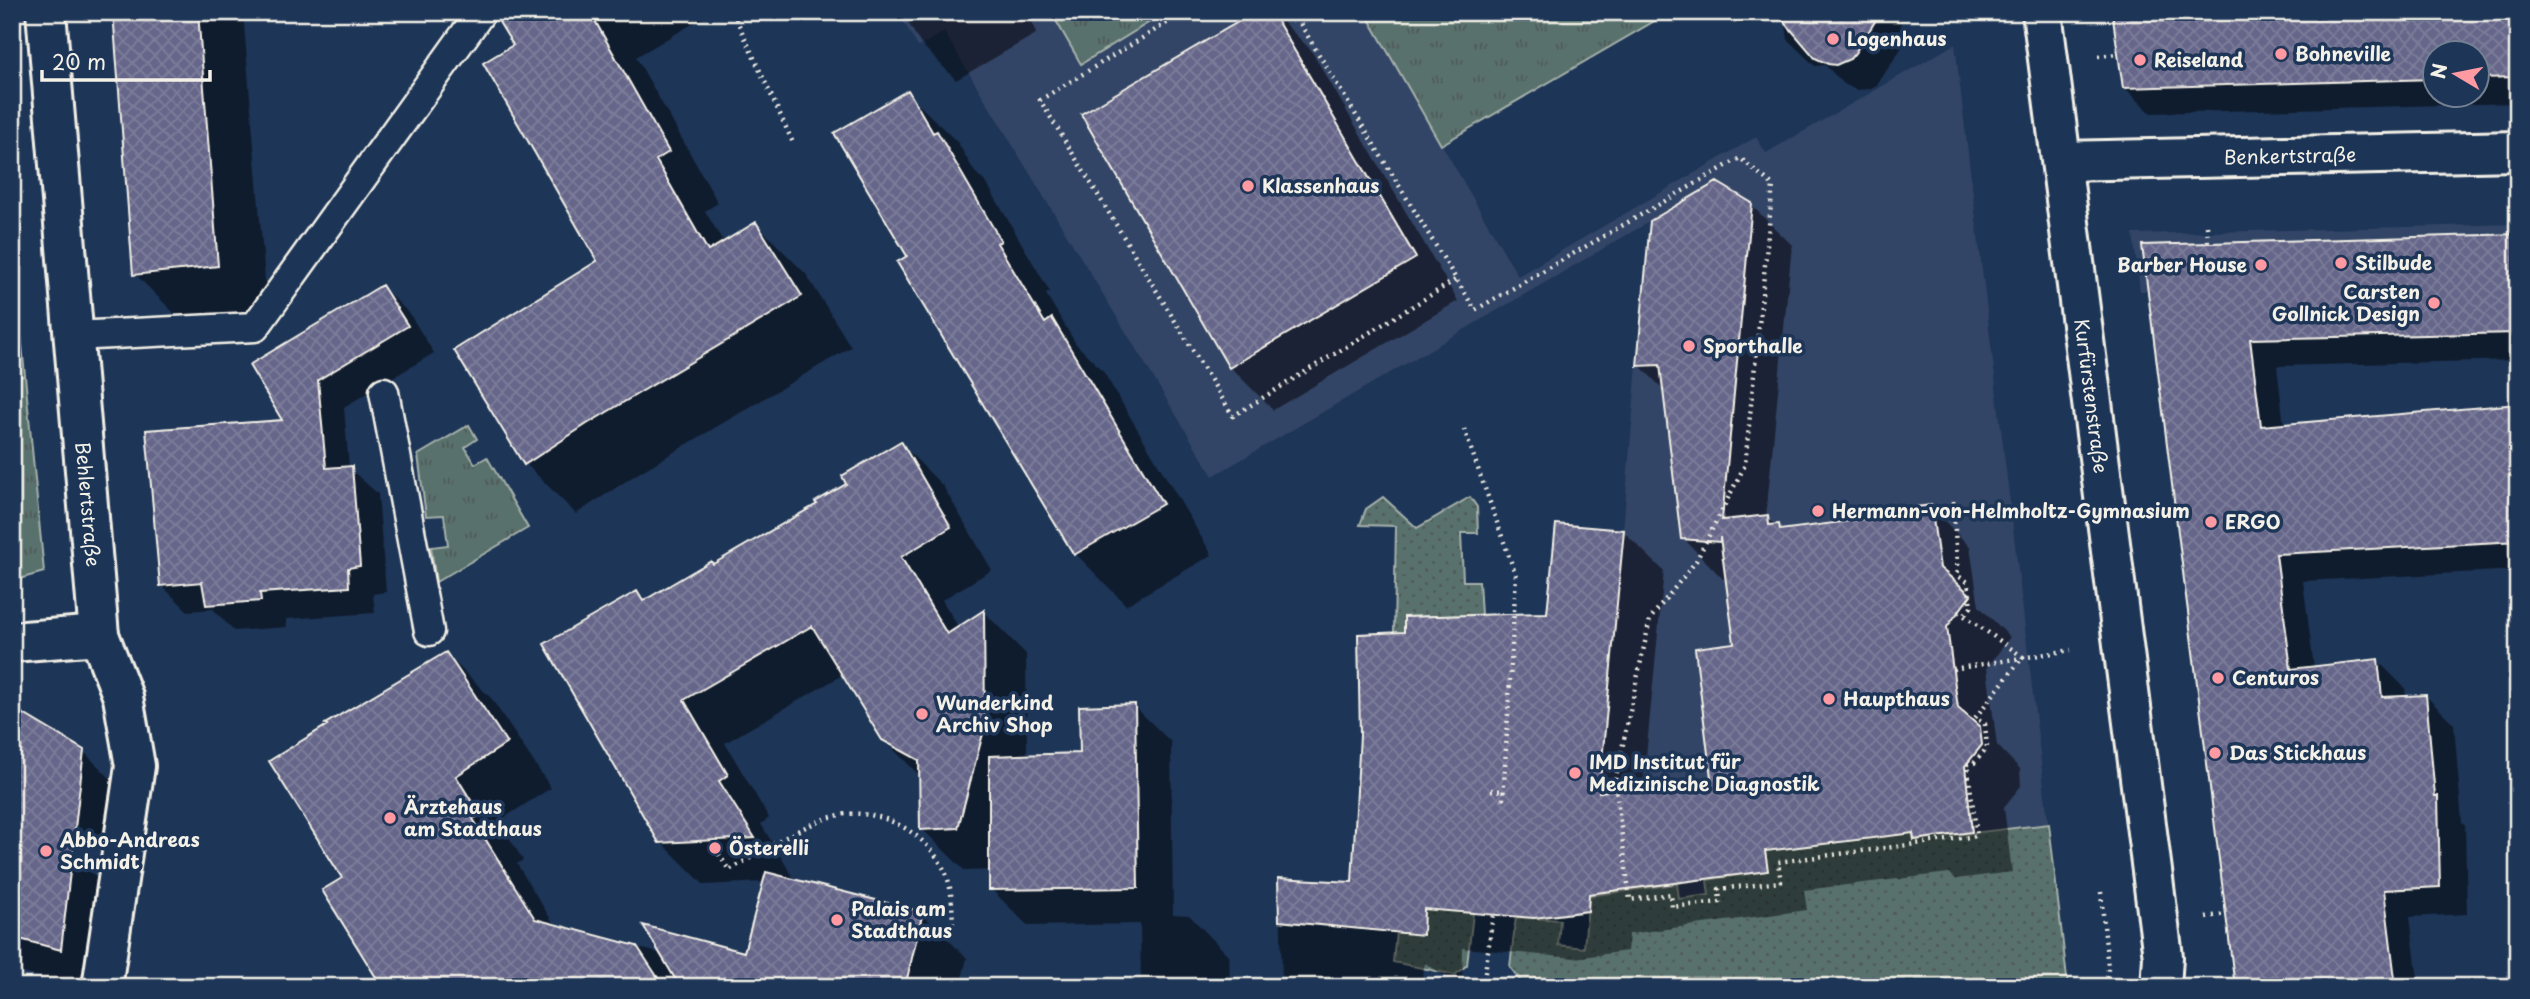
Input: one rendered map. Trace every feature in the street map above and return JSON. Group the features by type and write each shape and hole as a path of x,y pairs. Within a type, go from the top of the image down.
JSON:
{"street":[{"name":"Behlertstraße","path":"46,12 99,635 123,696 135,766 102,987"},
{"name":"Kurfürstenstraße","path":"2042,12 2163,957 2161,987"},
{"name":"Benkertstraße","path":"2062,161 2518,151"},
{"path":"12,642 99,635"}],"lane":[{"path":"73,336 255,327 481,12"},
{"path":"384,392 429,631"}],"path":[{"path":"733,12 794,145"},
{"path":"1185,12 1040,100 1233,416 1457,279"},
{"path":"1293,12 1475,310 1740,158 1773,185 1745,466 1696,561 1650,619 1615,781 1630,900 1671,894 1672,907 1720,902 1719,889 1782,882 1778,862 1977,836 1967,764 1974,763 1978,755 1987,748 1985,724 1974,720 2023,657"},
{"path":"2098,57 2118,54"},
{"path":"2207,226 2208,243"},
{"path":"1464,429 1516,576 1503,800"},
{"path":"1954,501 1957,579 1968,582 1971,607 1961,613 2023,657"},
{"path":"1953,669 2071,650"},
{"path":"1491,790 1504,791"},
{"path":"715,848 729,870 808,827 836,816 868,815 891,821 917,836 942,864 952,893 953,927"},
{"path":"2204,917 2226,914"},
{"path":"1483,987 1493,915"}],"shaded area":[{"name":"Hermann-von-Helmholtz-Gymnasium","path":"898,12 1365,12 1518,276 1756,137 1766,153 1955,44 2068,987 1625,987 1580,984 1617,601 1649,222 1213,476 944,32 918,47"},
{"path":"2518,224 2518,280 2140,291 2133,234"}],"green space":[{"path":"1051,12 1166,12 1081,64"},
{"path":"1365,12 1670,12 1441,145"},
{"path":"12,239 25,376 12,378"},
{"path":"25,376 44,572 12,581 12,378"},
{"path":"469,425 477,439 465,447 475,464 487,457 528,528 436,582 431,547 448,545 444,515 426,516 418,455"},
{"path":"1383,497 1417,528 1470,497 1477,507 1478,533 1461,533 1463,581 1479,581 1481,615 1404,617 1404,633 1394,633 1396,526 1360,525 1366,509"},
{"path":"2049,824 2068,987 1620,987 1581,984 1580,987 1525,987 1510,967 1516,917 1560,920 1558,945 1584,948 1589,896 1677,884 1679,899 1709,895 1707,880 1768,871 1765,851 1913,833 1914,840"},
{"path":"1424,909 1473,913 1467,965 1455,975 1393,962 1396,932 1423,934"}],"building":[{"path":"113,12 198,12 218,266 133,275"},
{"path":"497,12 590,12 669,152 656,160 708,251 756,222 802,296 587,424 524,465 454,350 597,261 483,63 513,45 496,17"},
{"name":"Klassenhaus","path":"1255,12 1272,12 1416,258 1229,368 1081,114"},
{"name":"Logenhaus","path":"1776,12 1881,12 1850,59 1836,65 1815,58"},
{"path":"2112,12 2518,12 2518,77 2492,78 2492,38 2422,38 2422,79 2123,88"},
{"path":"908,90 933,133 937,131 1001,241 997,243 1045,323 1052,318 1163,504 1074,555 897,262 907,256 834,133"},
{"path":"1717,182 1752,203 1722,520 1768,515 1769,525 1779,524 1780,530 1873,518 1872,512 1931,505 1940,568 1971,595 1947,627 1958,708 1980,727 1982,745 1965,766 1972,832 1914,840 1913,833 1765,851 1768,871 1589,894 1588,911 1534,918 1424,909 1423,935 1279,921 1278,878 1352,882 1360,735 1358,634 1404,632 1404,617 1547,613 1556,524 1624,530 1599,792 1711,778 1695,648 1734,643 1720,537 1720,542 1681,539 1660,365 1637,366 1650,221"},
{"path":"2518,234 2518,333 2250,339 2261,426 2518,404 2518,541 2276,554 2291,669 2378,659 2382,697 2426,695 2435,796 2438,796 2440,887 2384,890 2396,987 2235,987 2142,245"},
{"path":"382,285 408,326 318,380 326,468 352,466 360,566 348,568 349,587 260,593 261,601 206,605 202,582 160,586 146,430 282,420 249,365"},
{"path":"901,441 951,527 901,557 947,634 984,610 985,726 958,828 920,830 919,760 882,740 812,626 684,700 728,775 719,781 755,838 659,843 544,644 637,591 643,601 711,561 713,564 817,504 815,502 846,484 842,476"},
{"name":"Ärztehaus am Stadthaus","path":"446,652 507,743 456,776 480,815 473,819 535,919 637,946 664,987 382,987 322,890 342,878 269,761 327,725 325,724"},
{"path":"1135,704 1138,888 989,890 989,756 1080,753 1079,706"},
{"path":"12,707 84,750 61,950 12,937"},
{"name":"Palais am Stadthaus","path":"766,872 923,912 905,987 680,987 643,925 744,952"}],"place":[{"name":"Logenhaus","path":"1833,39"},
{"name":"Bohneville","path":"2281,54"},
{"name":"Reiseland","path":"2140,60"},
{"name":"Klassenhaus","path":"1248,186"},
{"name":"Stilbude","path":"2341,263"},
{"name":"Barber House","path":"2261,265"},
{"name":"Carsten Gollnick Design","path":"2434,303"},
{"name":"Sporthalle","path":"1689,346"},
{"name":"Hermann-von-Helmholtz-Gymnasium","path":"1818,511"},
{"name":"ERGO","path":"2211,522"},
{"name":"Centuros","path":"2218,678"},
{"name":"Haupthaus","path":"1829,699"},
{"name":"Wunderkind Archiv Shop","path":"922,714"},
{"name":"Das Stickhaus","path":"2215,753"},
{"name":"IMD Institut für Medizinische Diagnostik","path":"1575,773"},
{"name":"Ärztehaus am Stadthaus","path":"390,818"},
{"name":"Österelli","path":"715,848"},
{"name":"Abbo-Andreas Schmidt","path":"46,851"},
{"name":"Palais am Stadthaus","path":"837,920"}]}
